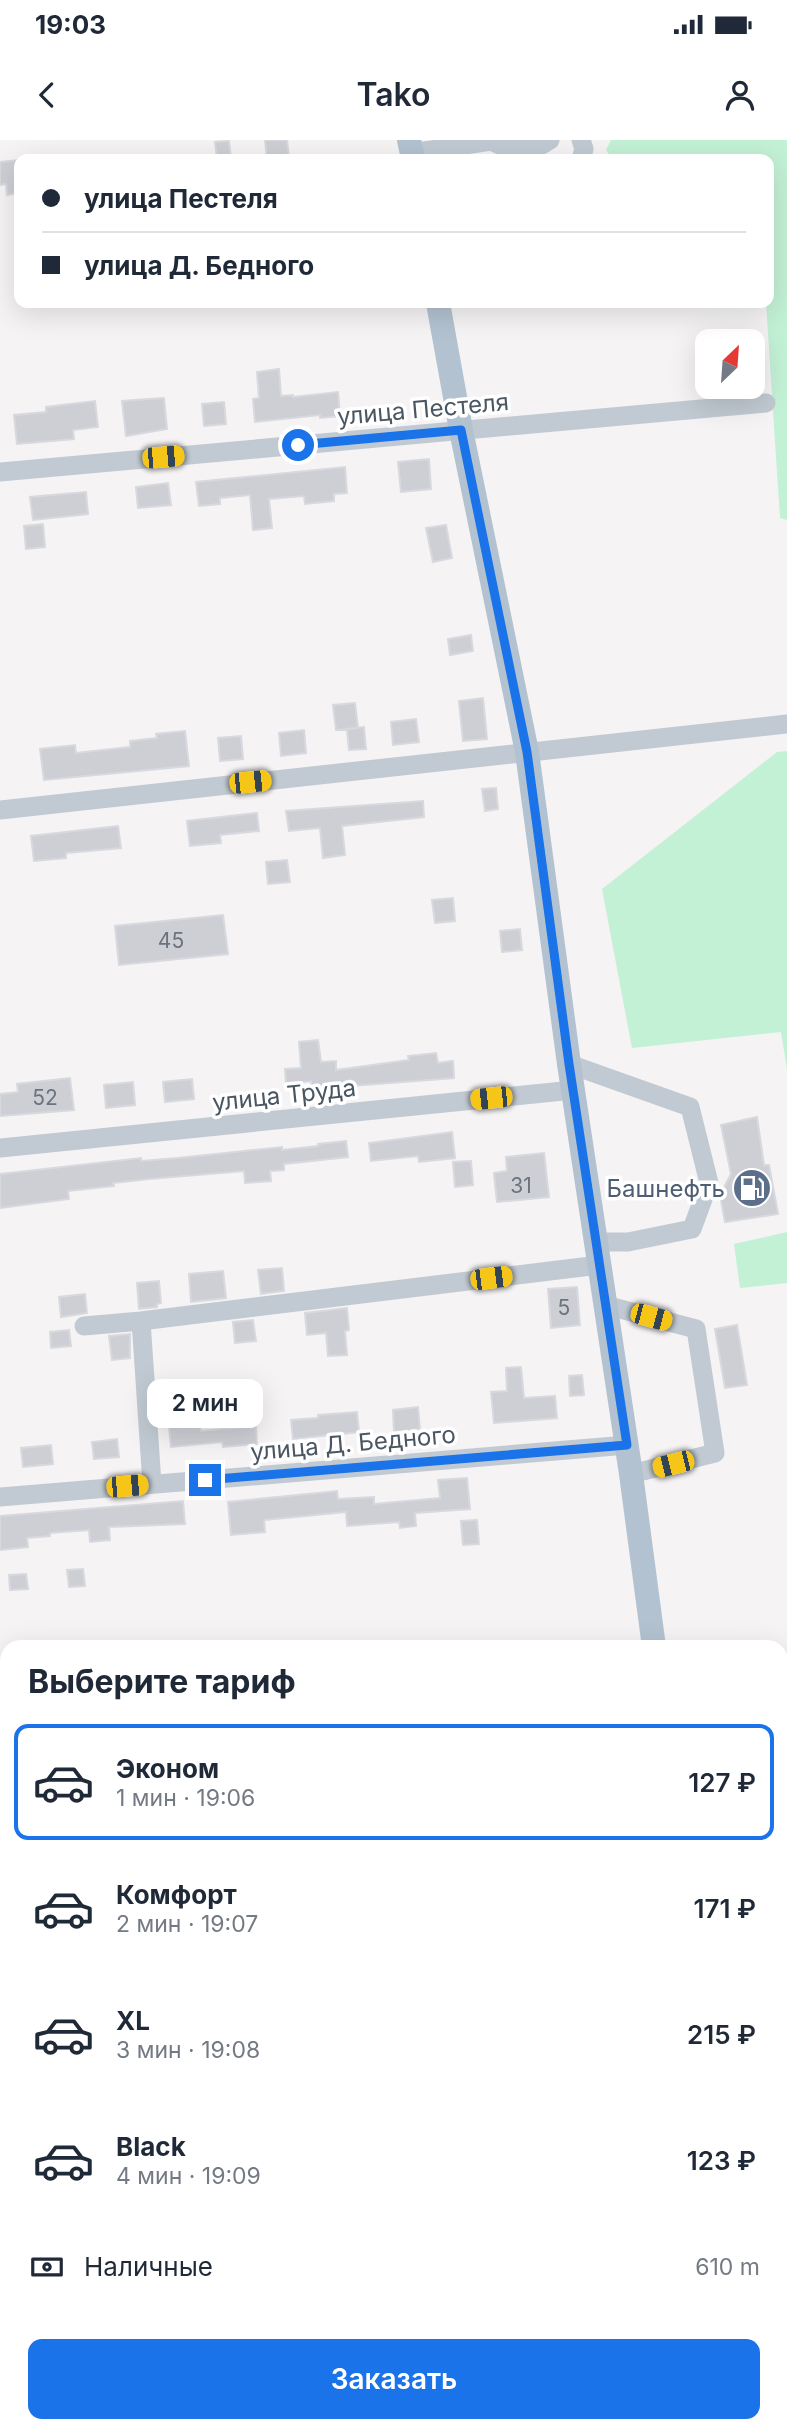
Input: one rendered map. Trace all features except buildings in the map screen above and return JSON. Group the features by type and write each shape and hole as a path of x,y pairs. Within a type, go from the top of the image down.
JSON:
{"main road":[{"path":"439,308 527,752 569,1064 627,1445 653,1640"}],"street":[{"path":"411,151 497,143 537,148 550,140"},
{"path":"497,143 522,154"},
{"name":"улица Пестеля","path":"0,472 766,403"},
{"path":"0,810 787,724"},
{"path":"84,1326 141,1321 598,1253 628,1242 692,1229 709,1183 690,1107 569,1064"},
{"name":"улица Труда","path":"0,1148 573,1090"},
{"path":"606,1306 696,1329 715,1453 631,1474"},
{"path":"141,1321 152,1484"},
{"name":"улица Д. Бедного","path":"0,1497 627,1445"}],"green space":[{"path":"611,140 787,140 787,520 780,518 766,308 774,308 774,154 609,154 606,150"},
{"path":"787,751 787,1069 781,1032 632,1048 602,889 777,752"},
{"path":"787,1232 787,1283 740,1288 734,1244"}],"place":[{"name":"Башнефть","path":"752,1188"}],"route":[{"path":"205,1480 627,1445 569,1064 527,752 461,430 298,445"}]}
